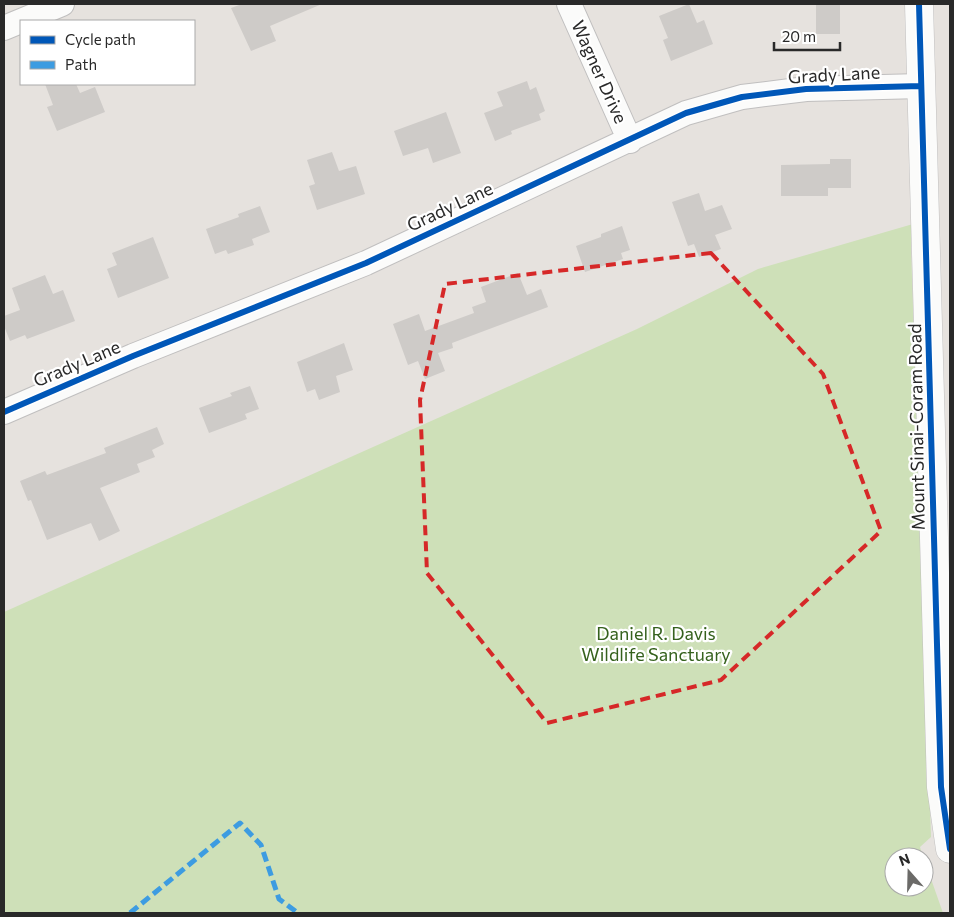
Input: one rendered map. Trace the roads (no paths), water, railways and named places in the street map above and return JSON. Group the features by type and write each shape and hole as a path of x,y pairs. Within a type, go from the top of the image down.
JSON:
{"main road":[{"name":"Mount Sinai-Coram Road","path":"919,4 941,787 950,849"}],"street":[{"path":"23,20 62,4"},
{"name":"Wagner Drive","path":"569,4 630,141"},
{"path":"4,28 20,21"},
{"name":"Grady Lane","path":"4,412 133,356 366,263 630,141 686,113 742,97 806,89 921,86"}],"park label":[{"name":"Daniel R. Davis Wildlife Sanctuary","path":"656,644"}]}
